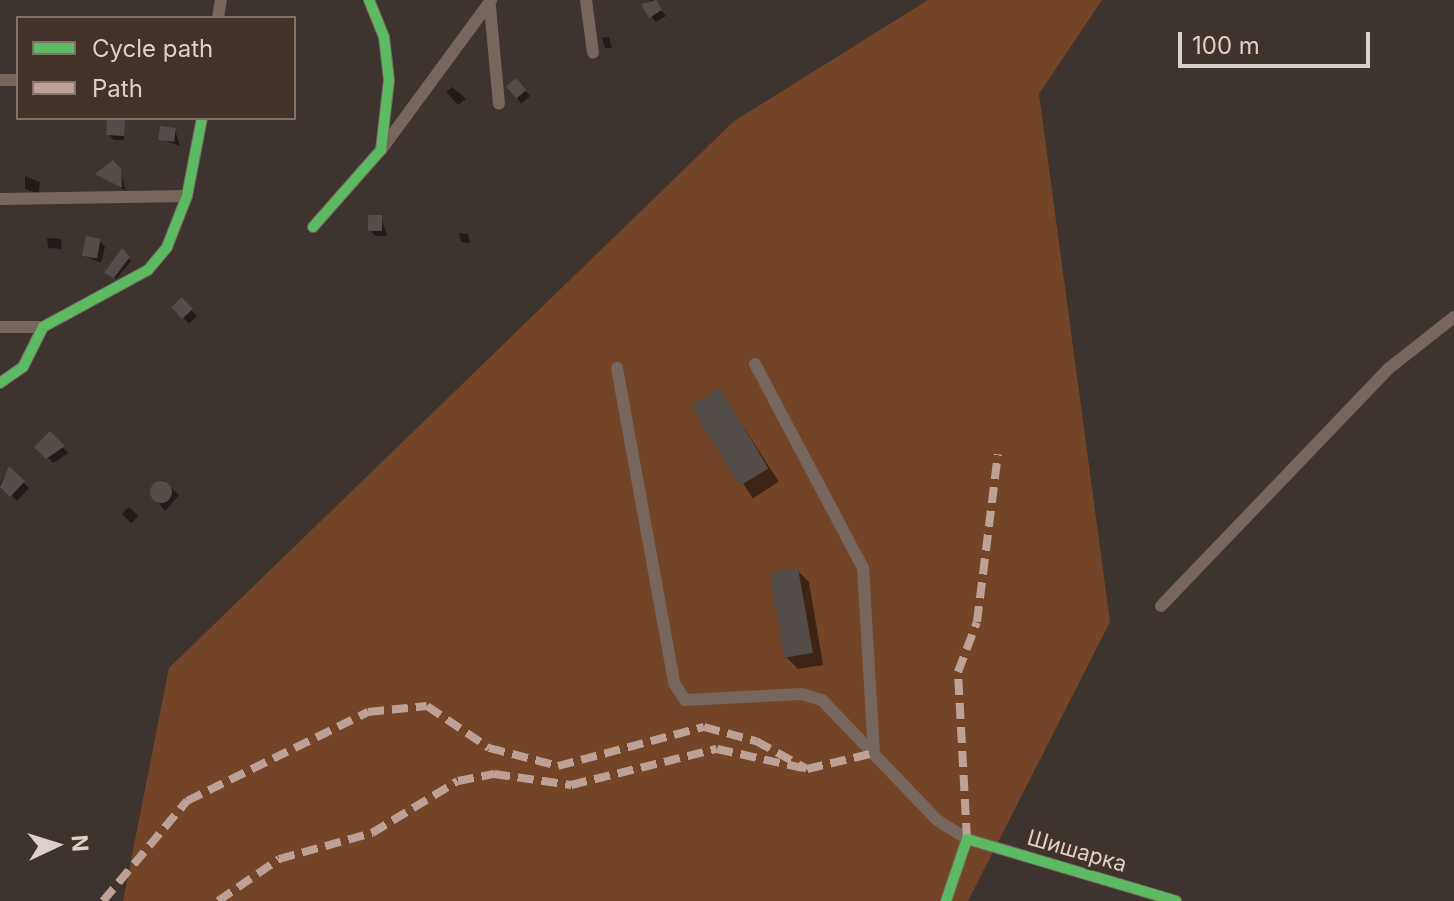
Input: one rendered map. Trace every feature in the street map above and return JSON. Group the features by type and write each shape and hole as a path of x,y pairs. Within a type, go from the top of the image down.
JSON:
{"street":[{"path":"369,0 384,37 389,80 381,150"},
{"path":"586,0 593,53"},
{"path":"313,227 381,150 491,3"},
{"path":"491,3 499,104"},
{"path":"0,327 43,327 148,270 167,247 187,196 202,120"},
{"path":"0,199 187,196"},
{"path":"1161,606 1388,369 1454,317"},
{"path":"0,383 23,367 43,327"},
{"path":"755,364 863,568 874,753"},
{"name":"Шишарка","path":"617,368 678,693 694,704 777,695 822,700 937,820 967,839 1176,901"},
{"path":"946,901 967,839"}],"shaded area":[{"path":"928,0 1102,0 1039,94 1110,622 968,901 123,901 169,668 733,122"}],"building":[{"path":"657,0 662,10 649,18 641,4"},
{"path":"516,78 526,90 516,99 506,86"},
{"path":"107,120 125,120 124,136 106,135"},
{"path":"160,126 176,128 174,142 158,140"},
{"path":"113,160 121,169 122,188 95,174"},
{"path":"368,215 382,215 382,231 368,231"},
{"path":"86,236 101,239 97,258 82,256"},
{"path":"122,248 130,257 114,278 104,273"},
{"path":"182,297 193,309 182,319 171,307"},
{"path":"720,388 768,469 739,486 691,406"},
{"path":"50,431 65,446 46,459 34,447"},
{"path":"9,466 25,481 10,497 0,487"},
{"path":"157,481 165,481 172,492 165,503 157,503 150,496 150,488"},
{"path":"798,568 813,653 784,658 769,573"}],"marked path":[{"path":"967,839 958,672 977,622 998,454"},
{"path":"103,901 187,801 368,712 427,706 489,748 558,766 704,727 756,741 807,769"},
{"path":"218,901 279,859 372,833 458,781 494,774 571,785 717,749 807,769 874,753"}],"cycle path":[{"path":"313,227 381,150 389,80 384,37 369,0"},
{"path":"0,383 23,367 43,327 148,270 167,247 187,196 202,120"},
{"path":"946,901 967,839 1176,901"}]}
